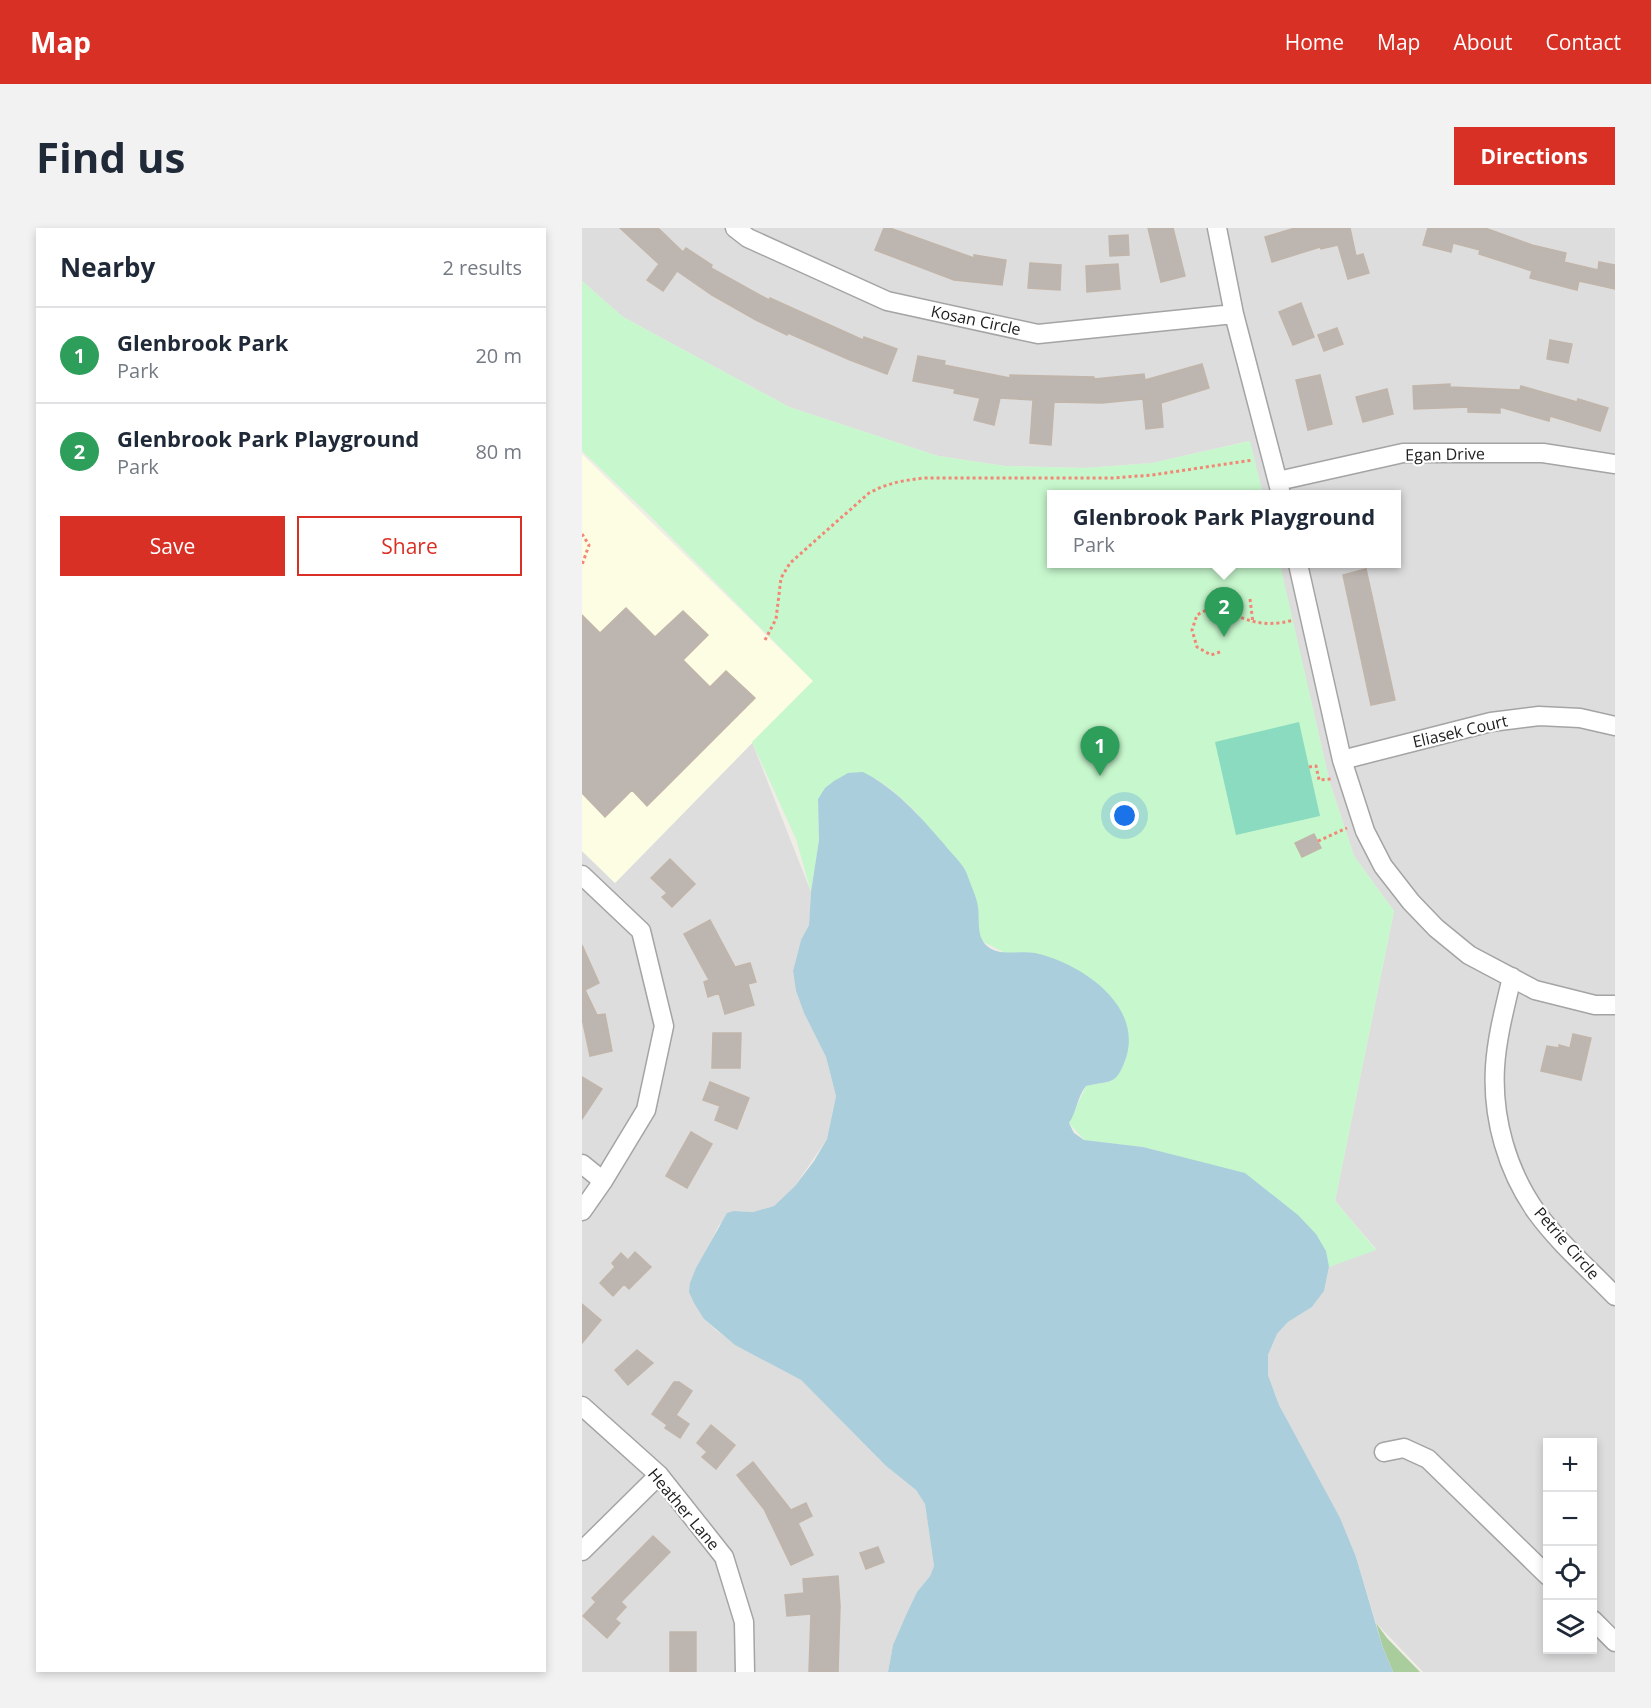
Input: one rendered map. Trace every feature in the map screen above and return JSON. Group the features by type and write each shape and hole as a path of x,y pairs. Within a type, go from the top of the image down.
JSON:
{"street":[{"name":"Kosan Circle","path":"735,228 748,238 887,301 1038,334 1234,314"},
{"path":"1218,228 1234,314 1278,480"},
{"name":"Egan Drive","path":"1278,480 1403,453 1543,453 1615,464"},
{"path":"1299,568 1344,767 1362,822 1383,866 1411,902 1436,928 1469,955 1535,990 1595,1005 1615,1005"},
{"name":"Eliasek Court","path":"1344,767 1491,722 1539,716 1580,718 1615,726"},
{"path":"582,875 641,931 664,1026 646,1110 582,1211"},
{"name":"Petrie Circle","path":"1512,977 1498,1036 1495,1068 1496,1099 1508,1161 1537,1212 1569,1250 1615,1296"},
{"path":"582,1164 603,1181"},
{"name":"Heather Lane","path":"582,1406 659,1475 724,1557 744,1622 745,1672"},
{"path":"1384,1452 1404,1448 1428,1459 1543,1571"},
{"path":"582,1551 659,1475"},
{"path":"1597,1624 1615,1642"}],"path":[{"path":"765,640 776,619 781,578 790,563 868,493 883,485 925,478 1113,478 1152,475 1256,459 1278,480"},
{"path":"582,534 589,545 582,564"},
{"path":"1220,588 1213,592 1211,599 1214,606 1252,623 1281,623 1310,616"},
{"path":"1250,599 1252,623"},
{"path":"1214,606 1197,615 1192,630 1197,647 1210,655 1220,652"},
{"path":"1309,767 1316,766 1319,780 1344,767"},
{"path":"1318,841 1362,822"}],"shaded area":[{"path":"582,228 1615,228 1615,1672 1423,1672 1376,1623 1356,1557 1279,1405 1268,1375 1268,1355 1277,1334 1288,1322 1312,1307 1324,1291 1329,1267 1376,1249 1335,1201 1394,911 1354,856 1330,783 1280,568 1401,568 1401,490 1261,490 1249,441 1152,463 1085,468 1005,466 938,456 789,407 623,317 582,281"},
{"path":"582,454 813,681 615,883 582,851"},
{"path":"752,742 811,892 809,925 801,940 793,971 796,991 804,1013 826,1057 836,1096 827,1139 795,1186 774,1206 753,1212 734,1211 719,1225 690,1283 704,1319 716,1330 736,1345 801,1380 886,1466 916,1490 925,1504 934,1566 930,1576 917,1592 906,1615 893,1645 888,1672 582,1672 582,851 615,883"}],"green space":[{"path":"582,281 623,317 789,407 938,456 1005,466 1085,468 1152,463 1250,441 1262,490 1047,490 1047,568 1281,568 1330,783 1354,856 1394,911 1335,1201 1376,1250 1329,1267 1316,1234 1191,1160 1143,1147 1084,1140 1069,1123 1086,1086 1112,1081 1003,952 982,941 979,931 978,907 964,868 914,810 876,779 825,788 818,799 819,840 811,892 796,839 752,742 813,681 651,517 582,451"},
{"path":"1299,722 1320,816 1236,835 1215,742"},
{"path":"1376,1623 1387,1638 1420,1672 1393,1672"}],"water":[{"path":"863,772 886,786 907,804 962,865 976,899 981,938 987,946 997,951 1035,953 1071,966 1104,989 1117,1004 1125,1020 1129,1038 1126,1058 1116,1078 1086,1086 1083,1090 1069,1123 1074,1133 1084,1140 1143,1147 1245,1173 1298,1215 1316,1234 1326,1251 1329,1267 1324,1291 1312,1307 1288,1322 1277,1334 1268,1355 1268,1375 1279,1405 1340,1518 1356,1557 1382,1645 1393,1672 888,1672 893,1645 906,1615 917,1592 930,1576 934,1566 925,1504 916,1490 886,1466 801,1380 735,1345 704,1319 689,1292 696,1268 727,1213 753,1212 774,1206 795,1186 827,1139 836,1096 826,1057 804,1013 796,991 793,971 801,940 809,925 811,892 819,840 818,799 825,788 834,781 848,773"}],"building":[{"path":"620,228 658,228 683,252 686,248 712,265 711,268 769,300 770,298 863,340 864,337 897,349 887,374 788,333 787,335 756,320 712,295 677,271 663,291 647,280 659,264"},
{"path":"884,228 890,228 974,258 974,255 1006,260 1002,285 954,280 875,250"},
{"path":"1148,228 1173,228 1185,276 1161,282"},
{"path":"1295,228 1350,228 1356,256 1363,254 1369,273 1348,279 1338,245 1321,249 1320,247 1272,262 1265,237"},
{"path":"1428,228 1485,228 1532,245 1566,253 1564,262 1598,270 1599,262 1615,265 1615,289 1579,281 1577,290 1530,278 1532,271 1479,254 1480,250 1453,243 1451,252 1423,245"},
{"path":"1128,235 1129,255 1110,256 1109,236"},
{"path":"1030,263 1061,265 1060,290 1028,288"},
{"path":"1118,264 1120,289 1087,292 1086,266"},
{"path":"1301,303 1314,337 1293,345 1279,312"},
{"path":"1337,328 1343,344 1324,351 1318,335"},
{"path":"1550,340 1572,344 1568,363 1547,359"},
{"path":"918,356 945,361 944,365 1010,378 1010,375 1094,377 1094,379 1144,374 1145,380 1202,364 1209,388 1161,403 1163,427 1146,429 1143,399 1102,403 1054,402 1051,445 1030,443 1033,400 1000,398 994,425 974,420 980,398 954,393 955,389 913,381"},
{"path":"1320,375 1332,424 1308,430 1296,380"},
{"path":"1450,384 1450,387 1520,390 1521,386 1608,408 1600,431 1550,416 1549,421 1500,407 1500,413 1468,412 1468,407 1414,409 1413,386"},
{"path":"1387,389 1393,414 1363,422 1356,397"},
{"path":"1366,569 1395,700 1371,705 1343,575"},
{"path":"626,608 655,637 683,611 708,635 683,660 710,687 726,671 755,698 647,806 632,790 605,817 582,793 582,615 600,633"},
{"path":"1314,834 1321,848 1302,857 1295,843"},
{"path":"670,859 695,884 672,907 662,897 667,893 651,878"},
{"path":"710,920 735,967 750,963 756,982 748,984 754,1005 725,1014 719,993 708,997 704,982 709,980 684,934"},
{"path":"582,945 599,983 585,990 597,1015 605,1014 612,1051 590,1056 582,1018"},
{"path":"713,1033 741,1033 740,1068 712,1068"},
{"path":"1573,1034 1591,1038 1581,1080 1541,1071 1547,1046 1559,1048 1559,1045 1570,1048"},
{"path":"582,1077 602,1089 582,1119"},
{"path":"710,1082 749,1098 737,1129 715,1120 720,1106 703,1100"},
{"path":"691,1132 712,1144 687,1188 666,1176"},
{"path":"635,1252 651,1267 629,1289 624,1284 613,1296 600,1283 615,1267 612,1263 621,1253 628,1260"},
{"path":"582,1304 601,1320 582,1343"},
{"path":"637,1350 653,1363 628,1385 615,1370"},
{"path":"674,1382 679,1382 692,1391 676,1415 689,1424 680,1438 665,1428 667,1425 652,1414"},
{"path":"711,1425 735,1445 716,1469 702,1457 707,1452 697,1443"},
{"path":"753,1462 791,1510 806,1503 812,1516 798,1523 813,1555 791,1565 764,1509 737,1475"},
{"path":"653,1536 670,1552 621,1602 626,1607 615,1619 620,1623 607,1638 583,1616 596,1602 592,1598"},
{"path":"878,1547 884,1562 866,1569 860,1553"},
{"path":"838,1576 840,1606 838,1672 809,1672 811,1614 787,1616 785,1595 804,1593 803,1579"},
{"path":"670,1632 696,1632 696,1672 670,1672"}],"place":[{"name":"Glenbrook Park Playground","path":"1224,637"},
{"name":"Glenbrook Park","path":"1100,776"}]}
